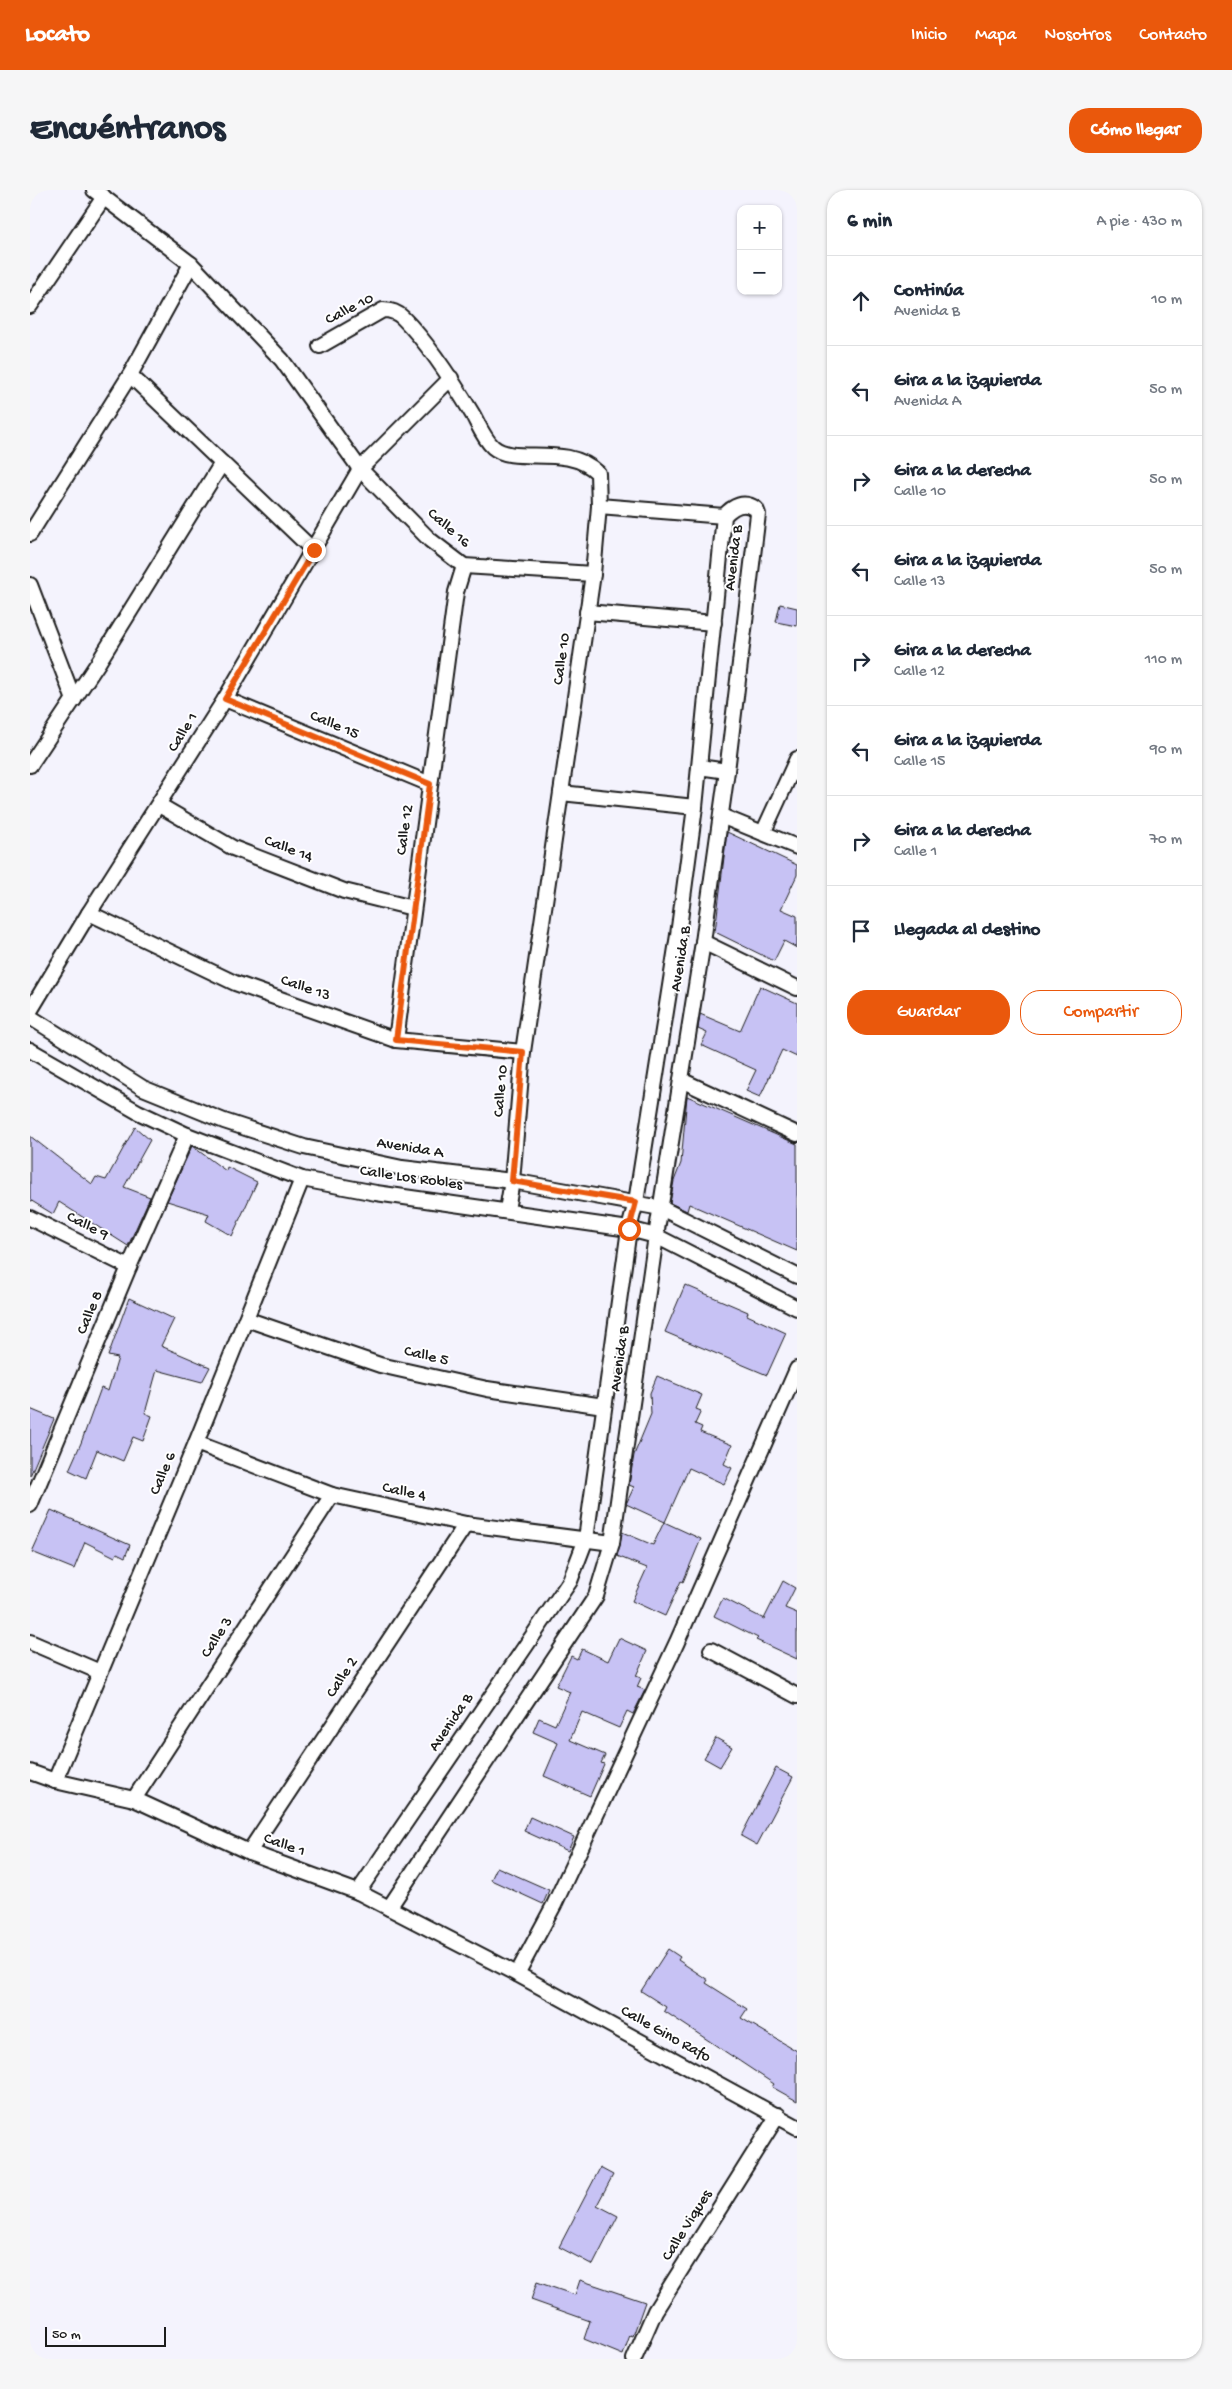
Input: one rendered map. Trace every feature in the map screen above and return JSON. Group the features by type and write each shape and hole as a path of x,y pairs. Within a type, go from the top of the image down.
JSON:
{"street":[{"name":"Calle 16","path":"99,194 191,264 282,360 360,469 430,540 464,566 592,574"},
{"path":"30,306 99,194"},
{"path":"30,534 130,375 191,264"},
{"name":"Calle 10","path":"320,346 383,310 391,310 402,317 451,378 493,447 508,453 561,456 581,460 598,473 599,506 592,574 523,1052 512,1181 507,1210"},
{"path":"130,375 314,550"},
{"name":"Calle 1","path":"30,1011 89,913 225,699 360,469 451,378"},
{"path":"30,765 74,700 222,463"},
{"name":"Avenida B","path":"358,1892 570,1581 586,1539 629,1229 636,1202 678,935 695,807 724,516 737,505 746,504 756,509 758,514 728,771 656,1236 612,1544 596,1596 389,1908"},
{"path":"599,506 724,516"},
{"name":"Calle 12","path":"396,1040 456,592 464,566"},
{"path":"30,585 74,700"},
{"path":"587,612 714,623"},
{"name":"Calle 15","path":"225,699 430,784"},
{"path":"763,833 797,759"},
{"path":"699,767 728,771"},
{"path":"561,793 695,807"},
{"name":"Calle 14","path":"159,805 233,848 344,891 413,908"},
{"path":"721,816 797,847"},
{"name":"Calle 13","path":"89,913 235,984 396,1040 523,1052"},
{"path":"703,942 797,988"},
{"name":"Avenida A","path":"30,1017 143,1088 224,1121 304,1147 402,1168 512,1181 661,1208 797,1276"},
{"name":"Calle Los Robles","path":"30,1050 138,1112 187,1135 302,1179 376,1193 507,1210 629,1229 656,1236 797,1308"},
{"path":"681,1080 797,1134"},
{"name":"Calle 8","path":"30,1504 129,1267 187,1135"},
{"name":"Calle 6","path":"56,1781 196,1443 302,1179"},
{"name":"Calle 9","path":"30,1218 129,1267"},
{"name":"Calle 5","path":"246,1319 380,1365 487,1389 604,1406"},
{"path":"517,1974 554,1905 677,1642 797,1369"},
{"name":"Calle 4","path":"196,1443 332,1495 466,1524 612,1544"},
{"name":"Calle 3","path":"134,1799 332,1495"},
{"name":"Calle 2","path":"249,1852 466,1524"},
{"path":"30,1642 100,1672"},
{"path":"711,1650 797,1696"},
{"name":"Calle 1","path":"30,1772 56,1781 134,1799 249,1852 358,1892 517,1974"},
{"name":"Calle Gino Rafo","path":"517,1974 797,2127"},
{"name":"Calle Viques","path":"634,2359 655,2311 778,2116"}],"building":[{"path":"780,604 797,608 797,626 776,622"},
{"path":"727,832 797,865 797,875 781,909 797,916 797,948 784,941 774,961 715,932"},
{"path":"760,986 797,1003 797,1057 782,1050 760,1097 746,1091 756,1070 701,1045 707,1033 698,1029 700,1014 740,1031"},
{"path":"687,1096 797,1144 797,1251 689,1204 687,1211 670,1203 674,1181 681,1163"},
{"path":"135,1127 150,1140 124,1187 150,1197 128,1246 59,1202 53,1214 30,1200 30,1136 92,1184 96,1177 106,1180"},
{"path":"192,1146 226,1171 227,1167 257,1182 232,1236 206,1221 209,1214 167,1201"},
{"path":"685,1285 748,1312 747,1315 786,1333 767,1375 665,1332"},
{"path":"129,1298 174,1319 161,1346 210,1367 202,1382 157,1370 145,1413 152,1416 143,1441 133,1437 123,1461 97,1450 86,1478 69,1470 101,1388 108,1391 118,1358 108,1356"},
{"path":"657,1376 702,1395 696,1409 701,1411 695,1424 702,1427 700,1432 732,1445 724,1464 732,1468 724,1484 689,1468 665,1522 626,1504 634,1487 629,1485 634,1455 651,1414 650,1393"},
{"path":"30,1409 54,1419 30,1476"},
{"path":"51,1510 130,1545 125,1557 117,1553 115,1557 85,1542 74,1569 32,1552"},
{"path":"664,1522 701,1539 683,1582 681,1581 665,1616 632,1601 647,1568 617,1556 622,1532 653,1545"},
{"path":"783,1581 795,1588 785,1608 797,1613 797,1659 756,1640 758,1638 714,1616 723,1598 764,1619"},
{"path":"619,1638 647,1651 636,1676 641,1678 637,1687 645,1690 633,1714 627,1711 619,1728 582,1712 570,1740 605,1755 601,1763 604,1764 590,1796 544,1776 558,1743 533,1732 539,1718 555,1725 570,1692 556,1686 571,1656 577,1659 582,1649 608,1661"},
{"path":"716,1738 732,1747 720,1767 704,1758"},
{"path":"776,1768 793,1777 757,1845 741,1836"},
{"path":"530,1817 574,1837 568,1851 524,1831"},
{"path":"497,1867 549,1890 543,1904 491,1880"},
{"path":"668,1949 680,1957 678,1960 708,1980 706,1983 747,2009 741,2018 797,2051 797,2101 772,2087 774,2084 664,2011 666,2007 641,1991"},
{"path":"600,2168 613,2175 597,2205 618,2216 593,2265 559,2247"},
{"path":"580,2280 645,2302 633,2336 630,2335 623,2355 584,2339 590,2321 531,2300 537,2282 575,2295"}],"route":[{"path":"314,550 225,699 430,784 396,1040 523,1052 512,1181 636,1202 629,1229"}]}
